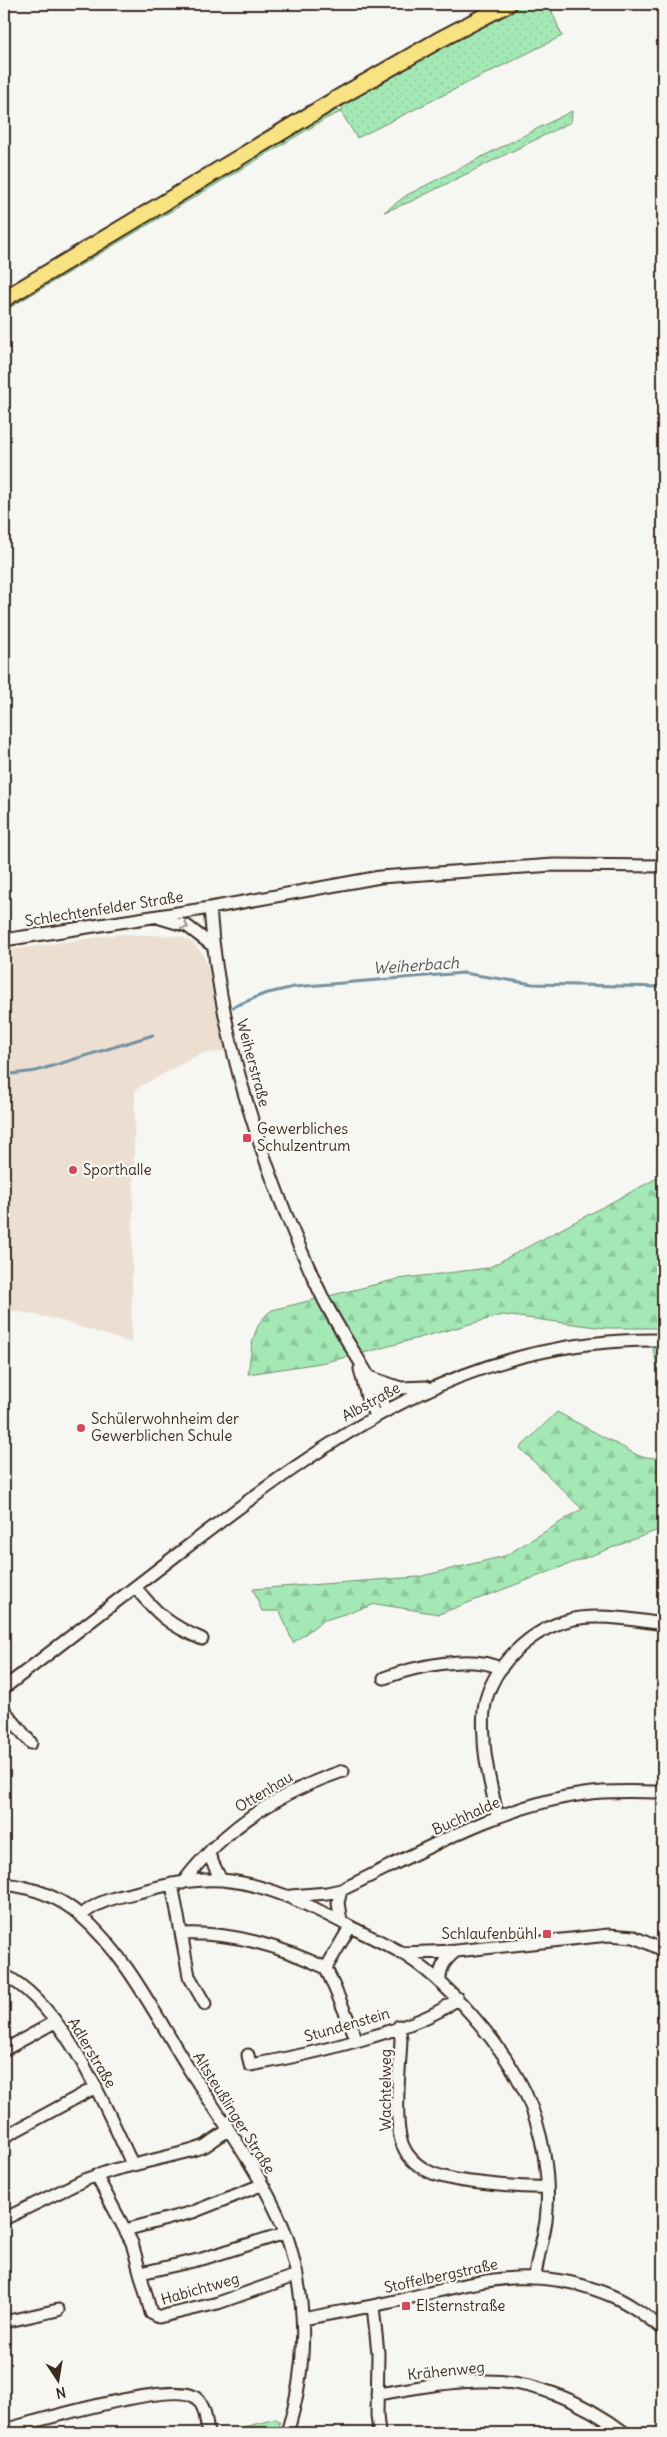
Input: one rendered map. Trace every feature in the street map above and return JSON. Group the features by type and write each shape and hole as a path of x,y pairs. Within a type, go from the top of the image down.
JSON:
{"main road":[{"path":"4,299 331,103 439,40 508,4"}],"street":[{"name":"Schlechtenfelder Straße","path":"4,940 210,908 380,877 554,865 663,866"},
{"name":"Weiherstraße","path":"210,908 213,946 230,1038 269,1167 322,1295 386,1409"},
{"path":"152,917 167,919 187,926 213,946"},
{"name":"Albstraße","path":"4,1688 222,1520 307,1459 386,1409 435,1386 487,1366 560,1348 619,1341 663,1340"},
{"name":"Weiherstraße","path":"356,1355 368,1401 375,1415"},
{"path":"369,1377 401,1388 435,1386"},
{"path":"135,1587 157,1614 183,1631 202,1638"},
{"path":"497,1816 485,1760 484,1722 486,1699 501,1668 527,1641 561,1623 580,1618 599,1618 663,1624"},
{"path":"384,1678 439,1664 482,1662 501,1668"},
{"path":"4,1710 31,1743"},
{"name":"Ottenhau","path":"178,1884 240,1823 278,1798 343,1770"},
{"name":"Buchhalde","path":"289,1896 341,1890 497,1816 551,1800 584,1794 663,1792"},
{"path":"208,1853 221,1880"},
{"path":"81,1916 100,1903 178,1884 221,1880 257,1886 289,1896 401,1953 440,1982 457,1998 500,2053 525,2093 540,2134 547,2187 546,2220 535,2277"},
{"name":"Altsteußlinger Straße","path":"4,1884 25,1887 42,1893 58,1900 81,1916 132,1977 261,2184 285,2233 297,2275 303,2319 301,2375 287,2433"},
{"path":"178,1884 182,1934 189,1976 205,2004"},
{"path":"326,1968 345,1924 338,1903 341,1890"},
{"path":"182,1934 217,1935 255,1941 287,1951 326,1968 358,2040"},
{"path":"401,1953 456,1951 609,1935 634,1937 663,1950"},
{"path":"440,1982 439,1972 448,1958 456,1951"},
{"name":"Adlerstraße","path":"4,1975 25,1986 55,2022 96,2087 132,2164"},
{"name":"Stundenstein","path":"248,2055 250,2065 358,2040 441,2011 457,1998"},
{"path":"4,2050 55,2022"},
{"name":"Wachtelweg","path":"399,2026 401,2039 399,2131 404,2146 414,2162 429,2173 448,2179 532,2188 547,2187"},
{"path":"4,2137 96,2087"},
{"path":"4,2219 66,2188 96,2176 132,2164 205,2146 228,2130"},
{"name":"Habichtweg","path":"96,2176 132,2243 151,2313 159,2317 218,2303 297,2275"},
{"path":"125,2230 193,2212 261,2184"},
{"name":"Habichtweg","path":"141,2273 202,2258 285,2233"},
{"name":"Stoffelbergstraße","path":"303,2319 373,2306 488,2279 535,2277 577,2284 613,2296 663,2329"},
{"path":"373,2306 378,2353 377,2394 379,2433"},
{"path":"4,2322 58,2310"},
{"name":"Krähenweg","path":"377,2394 454,2382 505,2382 560,2396 588,2408 625,2433"},
{"path":"4,2430 131,2398 184,2392 196,2397 203,2406 208,2433"}],"shaded area":[{"path":"119,934 180,936 193,943 202,953 210,971 229,1051 200,1054 135,1091 131,1343 56,1319 4,1309 4,951"}],"green space":[{"path":"520,4 549,4 562,36 357,138 341,112 343,109 341,104"},
{"path":"331,108 341,112 327,118 4,311 4,306"},
{"path":"572,111 571,122 412,201 384,212 407,195"},
{"path":"663,1175 663,1328 605,1328 503,1315 356,1355 320,1363 248,1374 256,1330 265,1316 272,1310 398,1279 488,1268"},
{"path":"652,1344 663,1345 663,1376 659,1375"},
{"path":"557,1412 639,1456 663,1459 663,1535 658,1530 439,1614 376,1604 322,1621 293,1643 280,1611 262,1611 253,1589 418,1577 505,1556 582,1509 520,1448"},
{"path":"277,2419 280,2423 277,2433 218,2433"}],"waterway":[{"name":"Weiherbach","path":"233,1007 264,994 294,987 463,973 533,984 663,987"},
{"name":"Weiherbach","path":"4,1075 36,1071 153,1035"}],"place":[{"name":"Gewerbliches Schulzentrum","path":"247,1138"},
{"name":"Sporthalle","path":"73,1170"},
{"name":"Schülerwohnheim der Gewerblichen Schule","path":"81,1428"},
{"name":"Schlaufenbühl","path":"547,1934"},
{"name":"Elsternstraße","path":"406,2306"}]}
